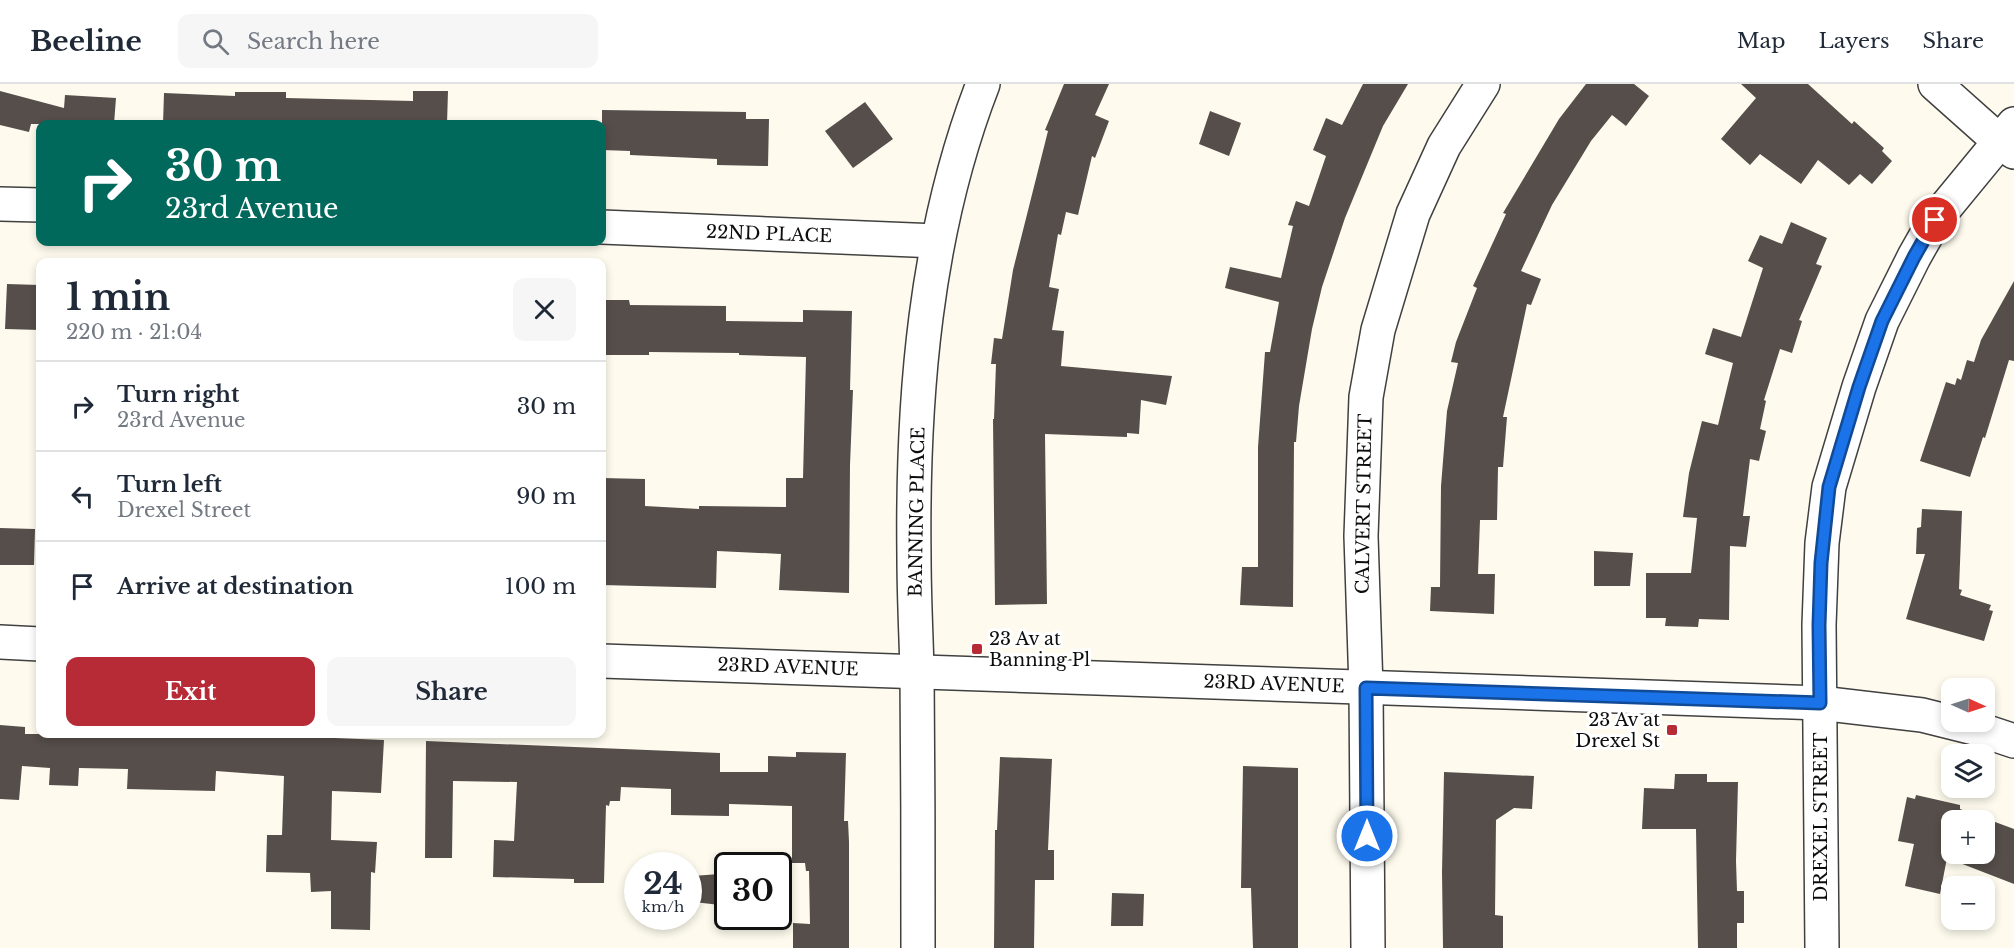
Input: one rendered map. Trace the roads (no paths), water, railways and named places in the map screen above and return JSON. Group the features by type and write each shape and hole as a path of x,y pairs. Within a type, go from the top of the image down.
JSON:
{"street":[{"name":"BANNING PLACE","path":"918,948 917,671 914,556 916,450 924,333 937,240 954,174 983,84"},
{"name":"CALVERT STREET","path":"1368,948 1366,688 1361,536 1366,397 1378,330 1413,214 1444,146 1482,84"},
{"path":"1935,84 2009,139"},
{"name":"DREXEL STREET","path":"1822,948 1819,625 1829,487 1859,387 1882,321 1924,238 1935,220 2009,139"},
{"path":"0,204 36,206"},
{"name":"22ND PLACE","path":"606,227 937,240"},
{"path":"0,642 36,644"},
{"name":"23RD AVENUE","path":"606,661 1820,703 1922,715 2014,741"}],"place":[{"name":"23 Av at Banning Pl","path":"977,649"},
{"name":"23 Av at Drexel St","path":"1672,730"}]}
